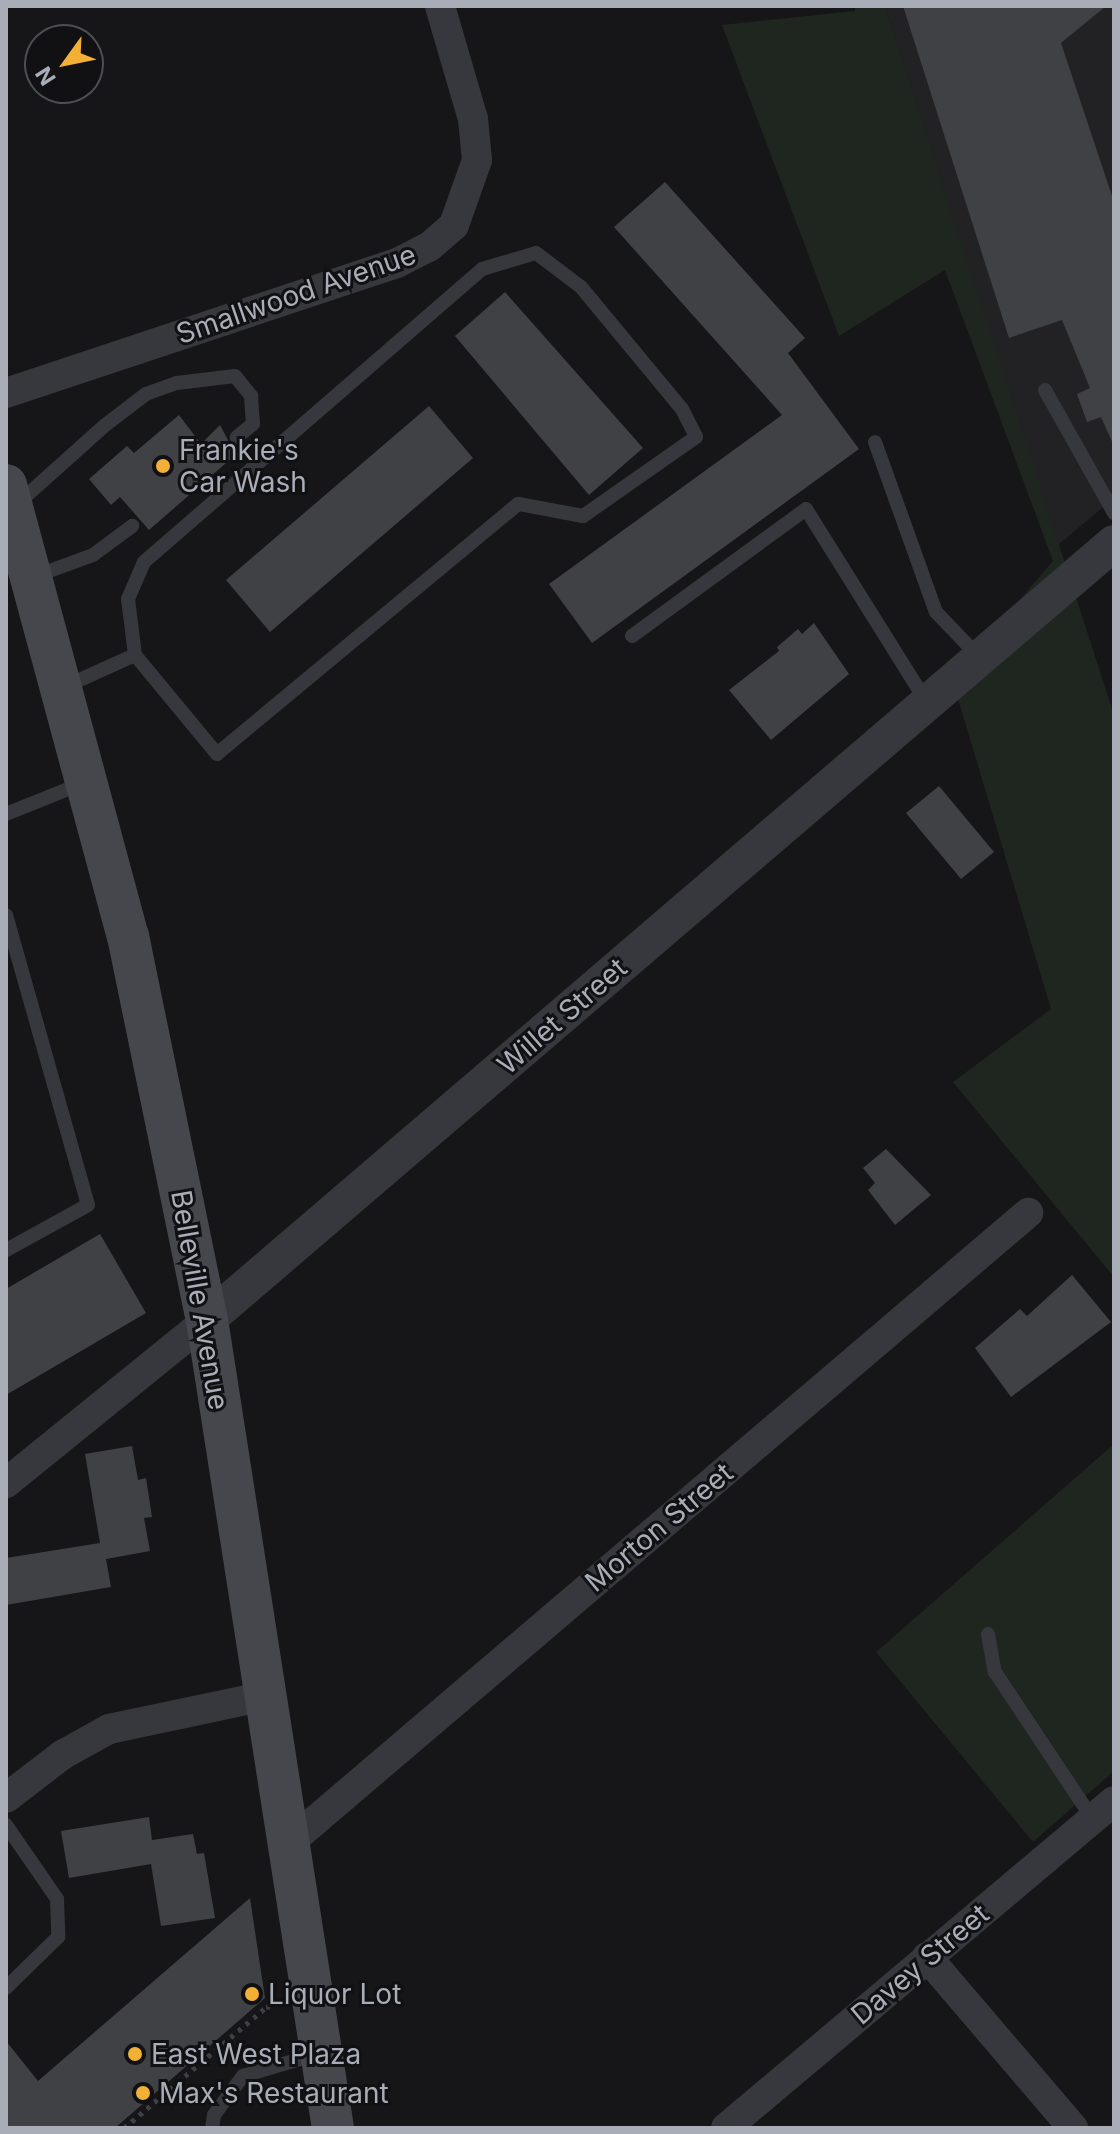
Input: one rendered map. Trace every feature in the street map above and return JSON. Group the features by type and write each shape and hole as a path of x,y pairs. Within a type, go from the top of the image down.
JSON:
{"main road":[{"name":"Belleville Avenue","path":"9,496 64,687 128,936 207,1320 333,2128"}],"street":[{"name":"Smallwood Avenue","path":"6,393 397,263 429,247 454,225 477,160 473,119 440,6"},
{"name":"Willet Street","path":"6,1483 207,1320 1114,543"},
{"name":"Morton Street","path":"290,1842 1028,1213"},
{"path":"6,1798 62,1755 109,1729 266,1696"},
{"name":"Davey Street","path":"726,2128 1103,1809"},
{"path":"927,1957 1073,2128"}],"lane":[{"path":"536,253 581,287 682,409 696,437 583,516 518,504 217,754 135,655 128,599 144,562 482,269 536,253"},
{"path":"9,496 146,394 177,383 235,376 251,396 253,424 237,437"},
{"path":"1045,390 1114,513"},
{"path":"875,442 936,612 980,658"},
{"path":"632,636 806,509 928,703"},
{"path":"33,577 93,555 132,526"},
{"path":"64,687 135,655"},
{"path":"6,814 87,781"},
{"path":"6,915 88,1205 6,1250"},
{"path":"988,1634 995,1672 1103,1809"},
{"path":"6,1825 57,1899 58,1937 6,1988"},
{"path":"212,2128 214,2115 243,2076 322,2053"}],"path":[{"path":"124,2128 266,2007 275,2005"}],"shaded area":[{"path":"855,6 885,6 1114,715 1114,1277 953,1082 1051,1009 952,679 1053,561 945,270 839,336 722,25 855,11"},
{"path":"885,6 1114,6 1114,498 1058,545"},
{"path":"1114,1444 1114,1771 1033,1842 876,1652"}],"building":[{"path":"903,6 1106,6 1061,43 1114,202 1114,446 1101,417 1087,422 1077,394 1090,388 1062,320 1009,338"},
{"path":"665,182 805,338 788,353 859,449 592,643 549,584 782,415 614,227"},
{"path":"505,292 643,448 589,495 455,336"},
{"path":"429,406 473,458 270,632 226,580"},
{"name":"Frankie's Car Wash","path":"179,415 201,444 220,425 230,444 241,450 149,530 120,497 111,505 89,479 127,446 134,453"},
{"path":"814,623 849,674 771,740 729,690 779,651 777,647 798,629 802,634"},
{"path":"939,786 994,852 961,879 906,813"},
{"path":"886,1149 931,1195 895,1225 868,1190 875,1183 863,1168"},
{"path":"100,1234 146,1313 6,1395 6,1289"},
{"path":"1072,1275 1111,1322 1011,1397 975,1348 1020,1309 1027,1316"},
{"path":"132,1446 138,1480 146,1478 152,1517 144,1518 150,1551 106,1559 111,1587 6,1605 6,1558 100,1543 85,1454"},
{"path":"149,1817 152,1840 193,1834 197,1854 204,1853 215,1918 161,1926 151,1864 69,1878 61,1831"},
{"name":"East West Plaza","path":"250,1898 265,1998 115,2128 6,2128 6,2041 38,2081"}],"place":[{"name":"Frankie's Car Wash","path":"163,466"},
{"name":"Liquor Lot","path":"252,1994"},
{"name":"East West Plaza","path":"135,2054"},
{"name":"Max's Restaurant","path":"143,2093"}]}
